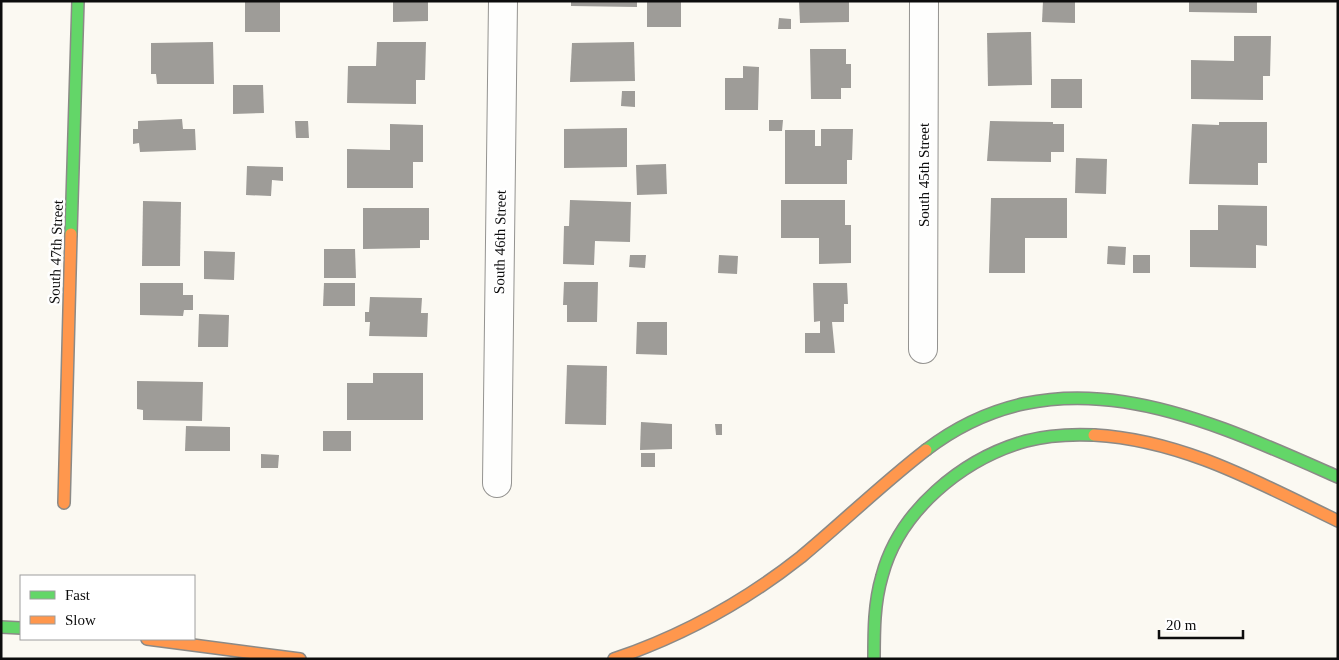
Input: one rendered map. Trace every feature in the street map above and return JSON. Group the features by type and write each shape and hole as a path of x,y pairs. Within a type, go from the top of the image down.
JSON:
{"main road":[{"name":"South 47th Street","path":"64,503 78,1"},
{"path":"614,659 638,652 696,625 745,597 801,557 941,438 981,418 1023,403 1065,398 1135,403 1169,410 1230,430 1338,477"},
{"path":"874,659 873,609 880,578 902,530 920,504 943,485 988,456 1027,441 1068,436 1110,436 1167,446 1212,462 1338,521"},
{"path":"1,627 20,628"},
{"path":"155,640 300,659"}],"street":[{"name":"South 46th Street","path":"497,483 503,1"},
{"name":"South 45th Street","path":"923,349 924,1"}],"building":[{"path":"245,1 280,1 280,32 245,32"},
{"path":"393,1 428,1 428,21 393,22"},
{"path":"571,1 637,1 637,7 571,6"},
{"path":"647,1 681,1 681,27 647,27"},
{"path":"799,1 849,1 849,22 800,23"},
{"path":"1043,1 1075,1 1075,23 1042,22"},
{"path":"1189,1 1257,1 1257,13 1189,12"},
{"path":"779,18 791,19 791,29 778,29"},
{"path":"1031,32 1032,85 988,86 987,33"},
{"path":"1234,36 1271,36 1270,76 1263,76 1263,100 1191,99 1191,60 1234,61"},
{"path":"213,42 214,84 157,84 156,74 151,74 151,43"},
{"path":"377,42 426,42 425,80 416,80 416,104 347,103 348,66 376,66"},
{"path":"634,42 635,81 570,82 572,43"},
{"path":"810,49 846,49 846,64 851,64 851,88 841,88 841,99 811,99"},
{"path":"743,66 759,67 758,110 725,110 725,78 743,78"},
{"path":"1051,79 1082,79 1082,108 1051,108"},
{"path":"233,85 263,85 264,113 233,114"},
{"path":"622,91 635,91 635,107 621,106"},
{"path":"182,119 183,129 195,129 196,150 140,152 139,143 133,144 133,129 138,129 138,121"},
{"path":"769,120 783,120 782,131 769,131"},
{"path":"295,121 308,121 309,138 296,138"},
{"path":"990,121 1053,122 1053,124 1064,124 1064,152 1051,152 1051,162 987,161"},
{"path":"1219,122 1267,122 1267,163 1258,163 1258,185 1189,184 1192,124 1219,125"},
{"path":"390,124 423,125 423,162 413,162 413,188 347,188 347,149 390,150"},
{"path":"627,128 627,167 564,168 564,129"},
{"path":"821,129 853,129 852,160 847,160 847,184 785,184 785,130 815,130 815,146 821,146"},
{"path":"1076,158 1107,159 1106,194 1075,193"},
{"path":"666,164 667,194 637,195 636,165"},
{"path":"247,166 283,167 283,181 272,180 271,196 246,195"},
{"path":"991,198 1067,198 1067,238 1025,238 1025,273 989,273"},
{"path":"570,200 631,202 630,242 595,241 594,265 563,264 564,226 569,226"},
{"path":"781,200 845,200 845,225 851,225 851,263 819,264 819,238 781,238"},
{"path":"143,201 181,202 180,266 142,266"},
{"path":"1218,205 1267,206 1267,246 1256,245 1256,268 1190,267 1190,230 1218,230"},
{"path":"363,208 429,208 429,240 420,240 420,248 363,249"},
{"path":"1108,246 1126,247 1125,265 1107,264"},
{"path":"324,249 355,249 356,278 324,278"},
{"path":"204,251 235,252 234,280 204,279"},
{"path":"630,255 646,255 645,268 629,267"},
{"path":"719,255 738,256 737,274 718,273"},
{"path":"1133,255 1150,255 1150,273 1133,273"},
{"path":"564,282 598,282 597,322 567,322 567,305 563,305"},
{"path":"140,283 183,283 183,295 193,295 193,310 184,310 183,316 140,315"},
{"path":"324,283 355,283 355,306 323,306"},
{"path":"813,283 847,283 848,304 844,304 844,322 832,322 835,353 805,353 805,333 820,333 820,321 814,322"},
{"path":"370,297 422,298 421,313 428,313 427,337 369,336 370,322 365,322 365,312 369,312"},
{"path":"199,314 229,315 228,347 198,347"},
{"path":"637,322 667,322 667,355 636,354"},
{"path":"567,365 607,366 606,425 565,424"},
{"path":"373,373 423,373 423,420 347,420 347,383 373,383"},
{"path":"137,381 203,382 202,421 143,420 143,410 137,409"},
{"path":"641,422 672,424 672,449 640,450"},
{"path":"715,424 722,424 722,435 716,435"},
{"path":"186,426 230,427 230,451 185,451"},
{"path":"323,431 351,431 351,451 323,451"},
{"path":"641,453 655,453 655,467 641,467"},
{"path":"261,454 279,455 278,468 261,468"}],"traffic: fast":[{"path":"71,234 78,1"},
{"path":"926,450 977,419 1028,403 1080,398 1132,403 1184,416 1236,434 1338,477"},
{"path":"874,659 877,596 882,576 890,552 918,509 957,474 1002,449 1043,437 1094,435"},
{"path":"1,627 20,628"}],"traffic: slow":[{"path":"64,503 71,234"},
{"path":"1094,435 1159,445 1189,454 1250,478 1338,521"},
{"path":"614,659 664,640 712,616 757,589 801,557 926,450"},
{"path":"155,640 300,659"}]}
